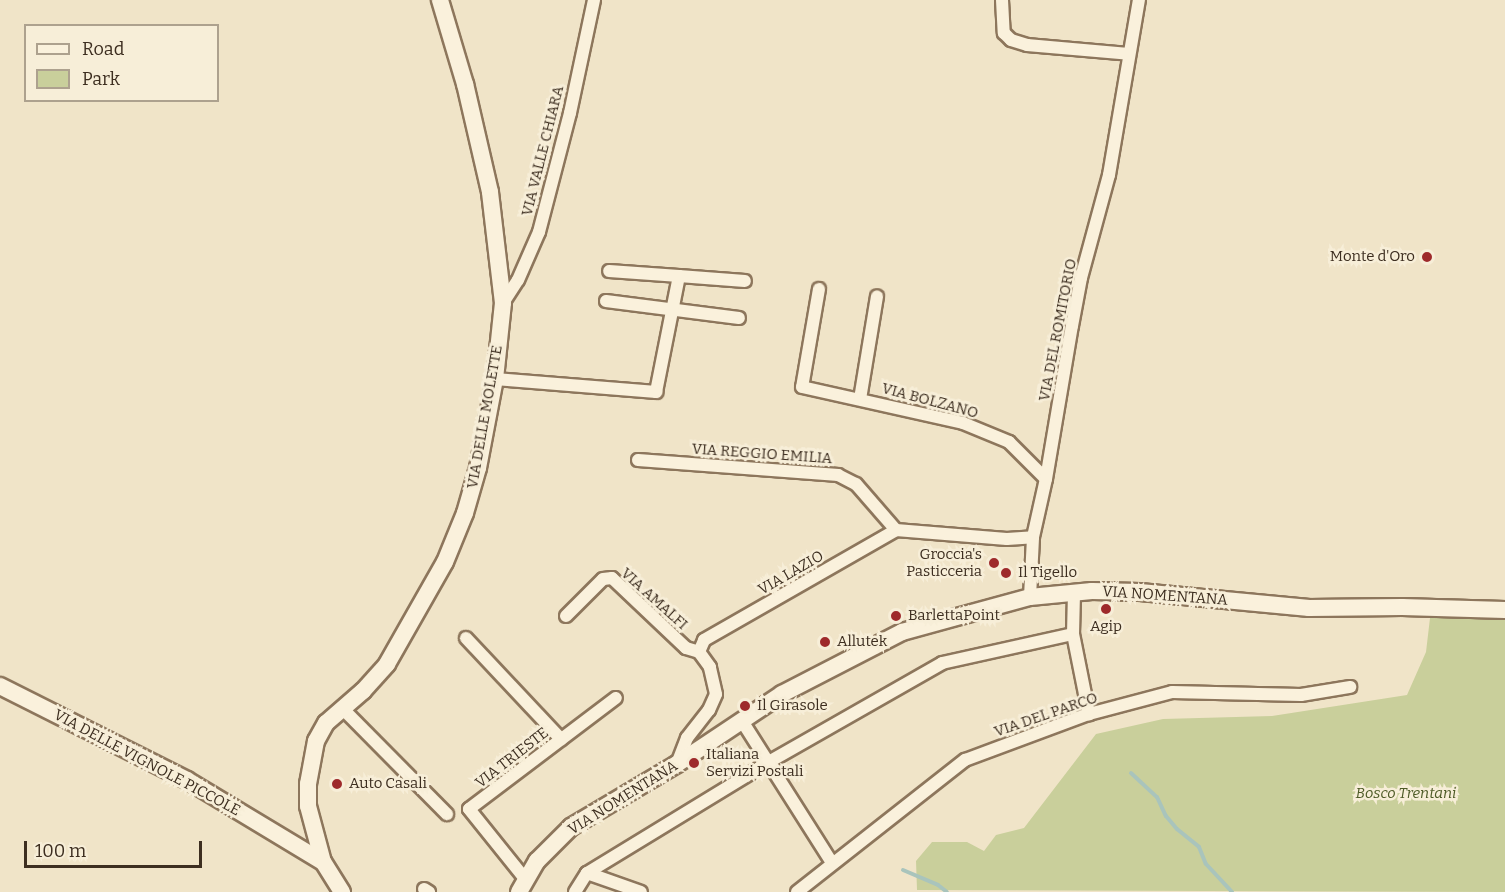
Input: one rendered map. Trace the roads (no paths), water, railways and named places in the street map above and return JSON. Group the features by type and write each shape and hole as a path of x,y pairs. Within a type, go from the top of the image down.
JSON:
{"street":[{"name":"VIA DELLE MOLETTE","path":"342,892 323,862 308,806 308,778 320,731 375,678 398,649 446,562 465,513 478,468 495,379 503,303 490,192 465,84 440,0"},
{"name":"VIA VALLE CHIARA","path":"503,303 518,280 539,232 570,113 594,0"},
{"path":"1002,0 1004,33 1011,40 1027,45 1129,54"},
{"name":"VIA DEL ROMITORIO","path":"1030,597 1033,537 1046,479 1079,288 1109,175 1139,0"},
{"path":"609,272 745,280"},
{"path":"495,379 654,394 659,387 679,276"},
{"name":"VIA BOLZANO","path":"819,289 802,387 963,423 1009,442 1046,479"},
{"name":"VIA BOLZANO","path":"860,399 877,296"},
{"path":"606,301 739,318"},
{"name":"VIA REGGIO EMILIA","path":"638,460 838,475 856,484 896,530"},
{"path":"896,530 1007,539 1033,537"},
{"name":"VIA LAZIO","path":"699,652 704,640 896,530"},
{"name":"VIA AMALFI","path":"566,616 603,579 612,578 686,648 699,652"},
{"path":"1074,592 1073,634 1089,714"},
{"name":"VIA NOMENTANA","path":"523,886 537,861 571,827 677,764 792,689 902,632 1030,597 1074,592 1132,592 1309,608 1402,607 1505,610"},
{"path":"575,892 587,873 767,764 942,663 1073,634"},
{"path":"466,638 561,739"},
{"path":"677,764 687,738 709,710 716,694 710,667 699,652"},
{"name":"VIA DELLE VIGNOLE PICCOLE","path":"0,686 188,780 323,862"},
{"name":"VIA DEL PARCO","path":"797,892 964,760 1089,714 1172,692 1301,695 1350,687"},
{"name":"VIA TRIESTE","path":"523,886 470,809 616,698"},
{"path":"343,709 447,814"},
{"path":"741,721 831,863"},
{"path":"587,873 641,892"}],"waterway":[{"path":"1131,773 1157,797 1166,816 1177,829 1199,847 1206,864 1232,892"},
{"path":"903,870 938,885 947,892"}],"place":[{"name":"Monte d'Oro","path":"1427,257"},
{"name":"Groccia's Pasticceria","path":"994,563"},
{"name":"Il Tigello","path":"1006,573"},
{"name":"Agip","path":"1106,609"},
{"name":"BarlettaPoint","path":"896,616"},
{"name":"Allutek","path":"825,642"},
{"name":"Il Girasole","path":"745,706"},
{"name":"Italiana Servizi Postali","path":"694,763"},
{"name":"Auto Casali","path":"337,784"}],"park label":[{"name":"Bosco Trentani","path":"1406,794"}]}
